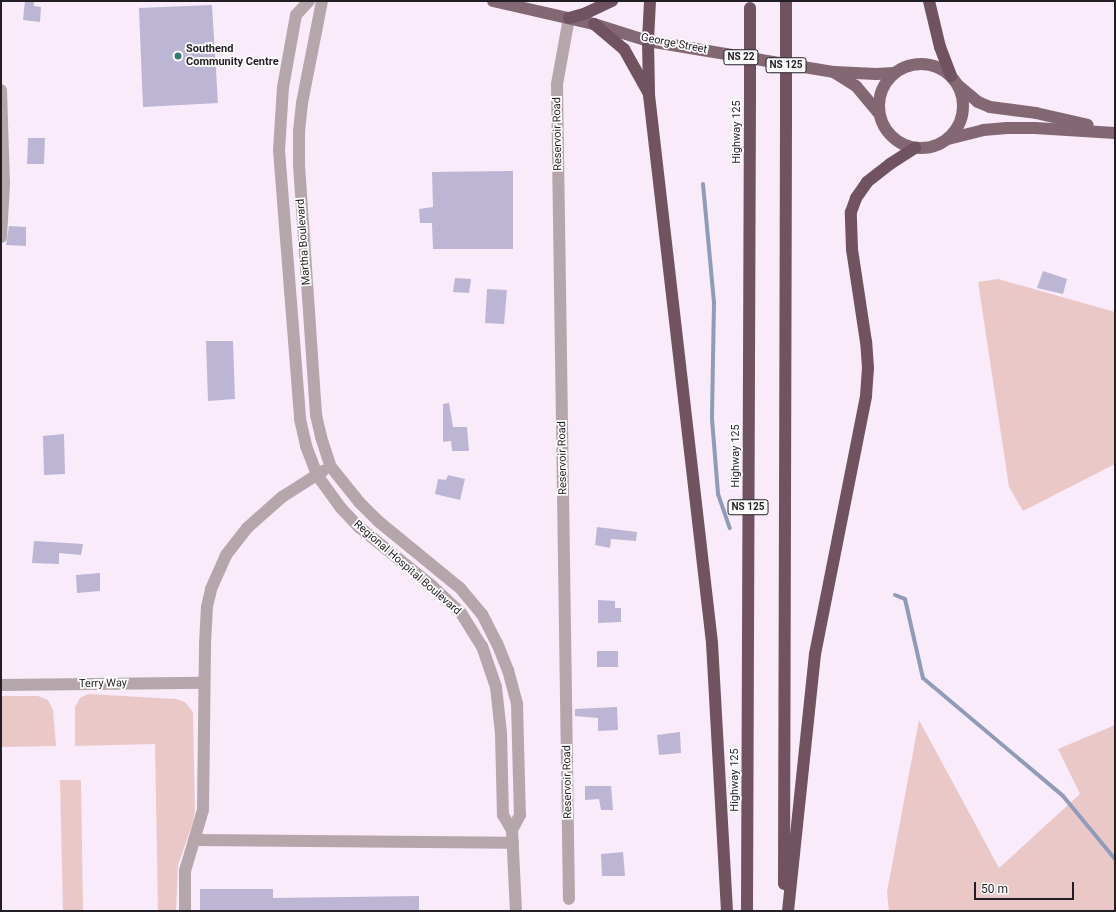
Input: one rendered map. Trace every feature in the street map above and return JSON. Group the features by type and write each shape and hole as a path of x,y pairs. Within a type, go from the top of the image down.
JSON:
{"highway":[{"path":"569,18 594,10 612,1"},
{"path":"650,1 648,41 649,95 712,643 727,911"},
{"name":"NS 125","path":"784,911 786,1"},
{"path":"929,1 940,47 955,81"},
{"name":"Highway 125","path":"747,911 750,5"},
{"path":"594,24 624,49 649,95"},
{"path":"788,911 815,654 866,396 868,368 866,342 852,249 851,212 856,198 867,182 890,164 915,148"}],"main road":[{"name":"George Street","path":"493,1 594,24 648,41 834,72 876,74 894,73"},
{"path":"930,64 941,68 970,96 990,107 1036,113 1115,132 1007,128 983,130 947,140 926,148 915,148 904,146 887,132 881,122 878,112 878,100 881,90 894,73 905,66 930,64"},
{"name":"George Street","path":"834,72 856,86 878,112"},
{"path":"947,140 955,131 961,120 963,108 962,96 955,81"}],"street":[{"path":"294,1 296,15"},
{"path":"296,15 309,1"},
{"name":"Martha Boulevard","path":"322,1 302,104 299,131 299,165 316,415 321,437 331,467"},
{"name":"Martha Boulevard","path":"296,15 283,88 280,120 280,178 300,419 306,446 317,475"},
{"name":"Reservoir Road","path":"569,18 557,84 569,899"},
{"path":"1,90 4,184 1,237"},
{"path":"185,911 185,871 203,810 204,683 207,607 218,571 236,540 259,516 282,497 331,467"},
{"name":"Regional Hospital Boulevard","path":"331,467 359,502 378,521 460,588 482,614 497,643 508,670 517,704 520,815 512,830"},
{"name":"Regional Hospital Boulevard","path":"317,475 341,508 359,527 432,586 461,613 482,646 496,686 501,733 503,815 512,830 516,911"},
{"name":"Terry Way","path":"1,685 204,683"},
{"path":"194,840 513,843"}],"shaded area":[{"path":"998,279 1115,312 1115,464 1023,511 1009,487 978,282"},
{"path":"88,694 176,699 185,702 193,712 195,811 193,822 178,865 176,911 158,911 155,744 75,746 75,707 80,698"},
{"path":"1,696 38,696 48,700 53,710 56,746 1,747"},
{"path":"919,720 999,868 1080,794 1058,749 1115,725 1115,911 889,911 887,892"},
{"path":"60,780 81,780 83,911 63,911"}],"building":[{"path":"25,1 34,1 34,6 41,7 40,22 23,20"},
{"name":"Southend Community Centre","path":"212,5 218,103 143,107 139,8"},
{"path":"28,138 45,138 44,164 27,164"},
{"path":"513,171 513,249 433,249 432,223 420,223 419,209 433,207 432,172"},
{"path":"9,226 26,227 26,246 6,245"},
{"path":"1043,271 1067,279 1063,294 1037,288"},
{"path":"455,278 471,279 469,293 453,292"},
{"path":"487,289 507,290 504,324 485,323"},
{"path":"206,341 233,341 235,399 208,401"},
{"path":"449,403 453,427 467,427 469,451 452,451 451,441 443,442 443,404"},
{"path":"64,434 65,474 44,475 43,436"},
{"path":"448,475 465,479 460,500 435,494 438,479 446,480"},
{"path":"597,527 637,532 636,541 611,539 610,548 595,545"},
{"path":"34,541 83,544 81,555 59,553 59,564 32,563"},
{"path":"100,573 100,591 77,593 76,575"},
{"path":"598,600 615,601 615,608 621,608 621,622 598,623"},
{"path":"597,651 618,651 618,667 597,667"},
{"path":"617,707 618,730 598,731 598,718 575,716 575,709"},
{"path":"680,732 681,753 659,755 657,735"},
{"path":"585,786 611,786 613,810 601,810 599,799 585,800"},
{"path":"623,852 625,876 602,876 601,854"},
{"path":"200,889 273,889 273,898 419,896 419,911 200,911"}],"waterway":[{"path":"703,184 714,302 712,419 718,494 730,528"},
{"path":"895,595 905,599 923,678 1063,796 1115,859"}],"place":[{"name":"Southend Community Centre","path":"178,56"}]}
